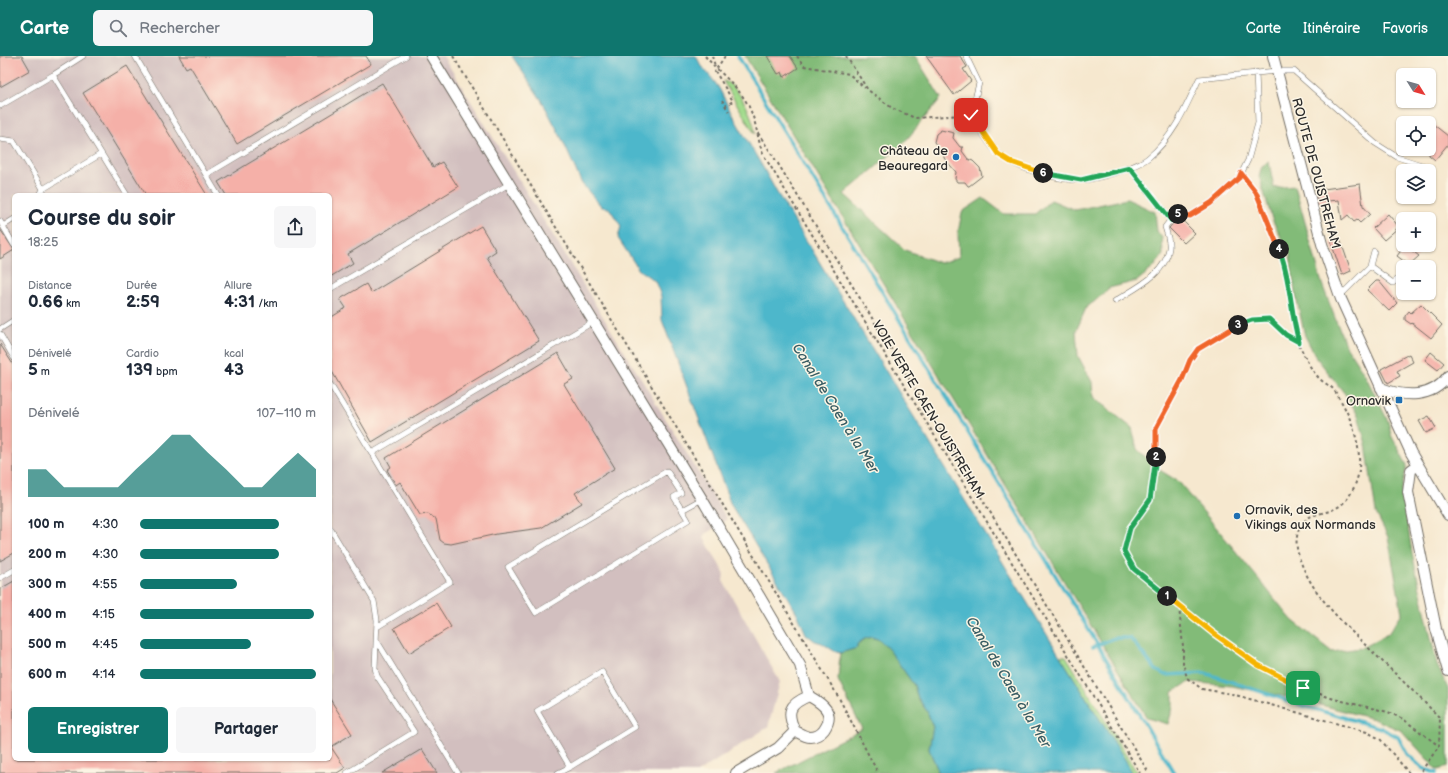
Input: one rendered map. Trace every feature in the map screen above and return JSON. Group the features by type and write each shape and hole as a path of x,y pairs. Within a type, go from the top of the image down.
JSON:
{"street":[{"path":"431,56 702,499 800,665 809,696 821,703 829,715 829,723 821,734 809,737 795,731 790,721 790,712 797,701 809,696"},
{"name":"ROUTE DE OUISTREHAM","path":"1273,56 1322,244 1340,296 1381,388 1418,465 1448,515"},
{"path":"1381,388 1398,394 1416,395 1432,390 1448,376"},
{"path":"1418,465 1411,470 1408,492 1436,629 1448,672"},
{"path":"736,773 778,748 795,731"}],"lane":[{"path":"0,106 83,56"},
{"path":"135,56 217,193"},
{"path":"206,175 406,56"},
{"path":"966,56 979,83 971,115 998,154 1011,162 1028,169 1056,177 1081,180 1130,168 1148,158 1160,146 1184,113 1199,79 1276,71 1294,71 1374,143 1397,157 1419,164"},
{"path":"1115,300 1153,276 1165,264 1170,247 1165,227 1175,214 1190,216 1211,203 1239,178 1248,160 1258,123 1256,72"},
{"path":"53,75 126,193"},
{"path":"0,139 14,141 43,189"},
{"path":"41,193 43,189 101,154"},
{"path":"1130,168 1171,220"},
{"path":"332,288 509,184"},
{"path":"12,220 1,224 12,242"},
{"path":"1340,296 1370,266 1374,251"},
{"path":"1370,266 1393,283 1396,281"},
{"path":"0,329 12,321"},
{"path":"372,453 593,322"},
{"path":"0,334 12,355"},
{"path":"332,387 450,582 376,627"},
{"path":"667,471 681,493 674,497 682,510 688,520 536,613 508,567 667,471"},
{"path":"682,510 702,499"},
{"path":"332,531 374,600 377,676 414,732 347,773"},
{"path":"0,578 12,571"},
{"path":"376,641 458,773"},
{"path":"558,773 570,767 635,728 602,672 537,712 570,767"}],"path":[{"path":"452,56 839,698 878,773"},
{"name":"VOIE VERTE CAEN-OUISTREHAM","path":"705,56 731,82 748,104 763,154 1140,773"},
{"path":"712,56 716,68 715,71 733,101 725,106"},
{"path":"716,68 725,56"},
{"path":"797,56 804,66 849,74 892,108 915,118 971,115"},
{"path":"846,56 868,90"},
{"path":"722,100 729,112"},
{"path":"757,132 777,162 1149,773"},
{"path":"1241,173 1256,192 1280,252 1288,282 1294,324 1299,342 1308,362 1319,378 1333,389 1346,412 1358,440 1359,471 1350,496 1336,508 1312,516 1302,524 1296,538 1298,553 1306,575 1346,628 1440,718 1439,746 1420,772"},
{"path":"1299,342 1286,335 1269,319 1252,320 1232,327 1198,349 1190,360 1182,380 1156,428 1156,454 1150,500 1130,528 1124,551 1134,569 1213,633 1258,665 1334,699 1388,712 1403,719 1439,746"},
{"path":"1179,606 1184,646 1183,663 1187,678 1202,689 1232,694 1367,732 1380,739 1409,773"}],"shaded area":[{"path":"0,56 443,56 727,519 703,536 724,573 723,581 780,682 768,727 697,773 0,773"}],"green space":[{"path":"745,56 915,56 941,98 903,144 844,194 905,250 940,263 959,257 958,233 962,212 983,198 1004,214 1035,214 1051,200 1075,210 1127,199 1155,212 1157,231 1162,238 1163,254 1161,258 1153,268 1137,281 1109,288 1094,302 1087,306 1076,331 1078,356 1092,382 1093,397 1132,428 1137,449 1158,469 1179,482 1292,620 1332,652 1361,648 1388,634 1402,613 1388,537 1376,513 1366,444 1358,415 1345,394 1316,357 1305,336 1295,292 1290,255 1272,219 1259,176 1262,166 1269,162 1274,188 1295,186 1322,284 1345,344 1365,375 1388,421 1391,435 1407,465 1402,489 1412,553 1437,665 1448,689 1448,767 1437,770 1402,731 1374,719 1298,699 1232,686 1189,682 1173,692 1173,707 1168,724 1147,718"},
{"path":"723,81 729,83 734,88 745,103 752,120 755,134"},
{"path":"872,637 880,640 890,651 914,685 918,699 927,711 933,727 929,749 939,773 776,773 862,729 838,680 840,653 857,648 857,644 867,638"},
{"path":"1060,656 1066,656 1137,773 1131,773 1126,761"}],"water":[{"name":"Canal de Caen à la Mer","path":"512,56 696,56 716,84 776,191 1060,656 1126,761 1131,773 939,773 929,749 933,727 927,711 918,698 914,685 890,651 880,640 872,637 866,638 857,644 857,648 840,653 822,643 815,641 806,634 797,613 731,505 662,320 661,296 655,281 639,270 618,238 621,226 609,208 602,207 582,184 561,137 542,101"}],"building":[{"path":"0,56 22,56 30,70 0,87"},
{"path":"179,56 366,56 371,64 237,144 190,66 186,68"},
{"path":"767,56 790,56 798,68 784,77 782,72 778,74"},
{"path":"926,56 960,56 967,67 963,69 971,81 954,95"},
{"path":"127,66 206,193 145,193 83,93"},
{"path":"382,83 433,167 442,162 458,187 348,254 353,263 332,276 332,193 225,193 218,182"},
{"path":"1436,127 1448,136 1448,144 1435,160 1430,156 1436,156"},
{"name":"Château de Beauregard","path":"941,130 954,133 953,138 960,147 963,147 962,151 968,159 973,161 980,168 982,176 969,186 965,182 957,182 955,179 956,172 944,158 944,155 934,142 936,134"},
{"path":"1360,184 1363,206 1370,214 1360,223 1357,220 1354,222 1348,215 1342,220 1339,200 1318,202 1316,190"},
{"path":"1388,214 1396,223 1396,230 1384,240 1373,228"},
{"path":"1178,218 1181,219 1195,233 1184,243 1169,228"},
{"path":"481,226 496,251 487,257 539,341 372,442 332,372 332,317 346,308 340,299 366,284 371,293"},
{"path":"0,229 12,247 12,251 0,259"},
{"path":"1340,239 1351,271 1342,275 1331,242"},
{"path":"1400,252 1414,252 1419,256 1415,260 1402,260 1397,256"},
{"path":"1376,281 1379,281 1397,303 1389,311 1367,290"},
{"path":"1421,304 1442,325 1431,338 1412,323 1411,324 1405,320 1405,316 1409,311 1411,313"},
{"path":"0,344 12,363 12,554 0,561"},
{"path":"1431,352 1444,363 1438,370 1425,360"},
{"path":"558,353 573,379 564,384 615,468 575,493 582,503 541,528 497,534 451,544 444,543 440,540 436,519 428,514 420,515 400,482 396,485 387,470 391,467 386,458"},
{"path":"1409,354 1413,362 1397,371 1400,376 1388,383 1381,369"},
{"path":"1429,416 1436,428 1426,433 1419,421"},
{"path":"12,582 12,761 332,761 332,748 345,768 337,773 0,773 0,589"},
{"path":"436,603 451,627 409,653 394,628"},
{"path":"332,702 352,734 332,746"},
{"path":"422,749 437,773 382,773"}],"waterway":[{"path":"738,56 1098,645 1174,773"},
{"path":"1093,647 1114,638 1130,638 1156,670 1165,675 1205,673 1304,706 1381,728 1398,737 1407,754 1422,768 1436,773"}],"place":[{"name":"Château de Beauregard","path":"956,157"},
{"name":"Ornavik","path":"1399,400"},
{"name":"Ornavik, des Vikings aux Normands","path":"1237,516"}],"route":[{"path":"971,115 998,154 1011,162 1028,169 1056,177 1081,180 1130,168 1171,220 1175,214 1190,216 1211,203 1239,178 1241,173 1256,192 1280,252 1288,282 1294,324 1299,342 1286,335 1269,319 1252,320 1232,327 1198,349 1190,360 1182,380 1166,406 1156,428 1156,454 1150,500 1130,528 1124,551 1134,569 1213,633 1258,665 1303,688"}]}
